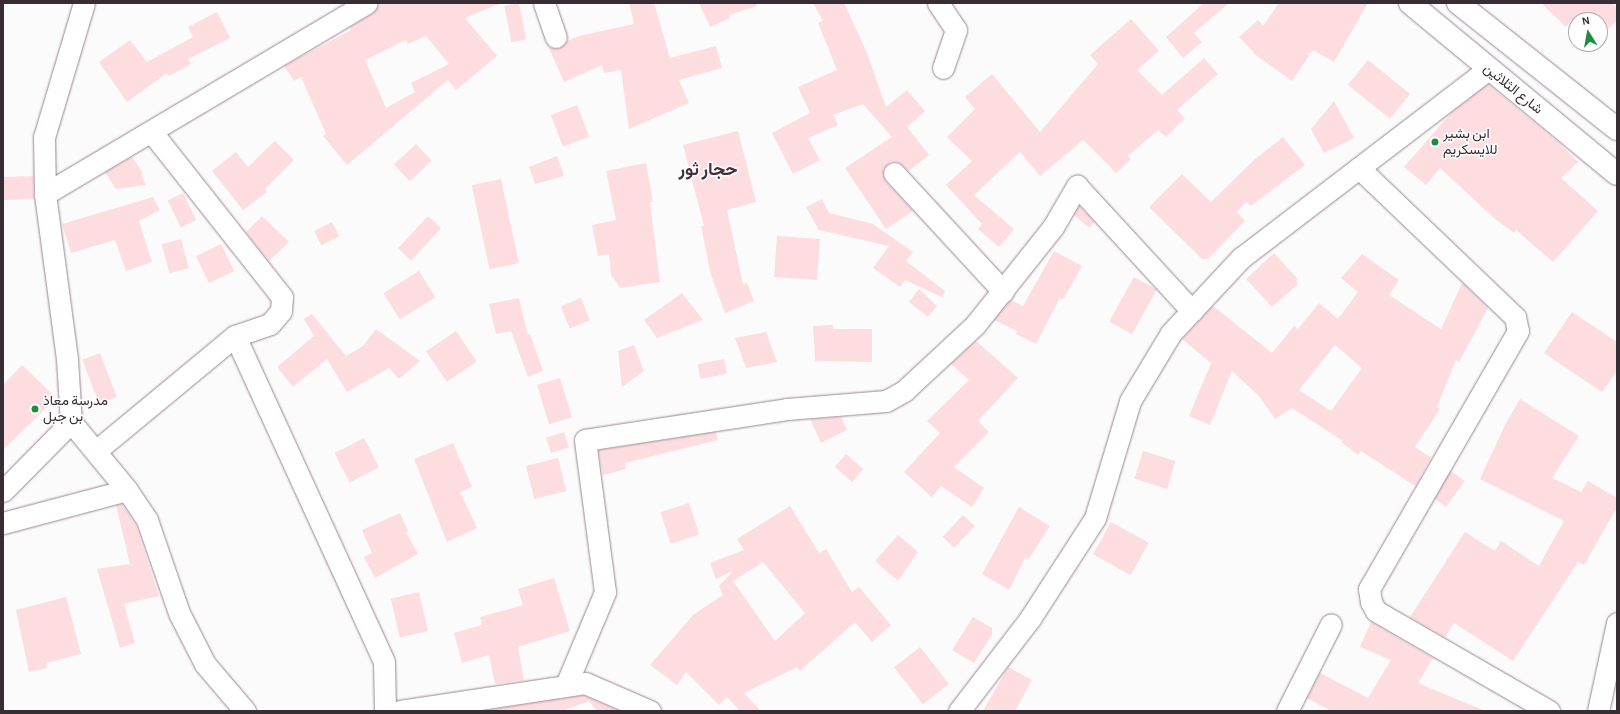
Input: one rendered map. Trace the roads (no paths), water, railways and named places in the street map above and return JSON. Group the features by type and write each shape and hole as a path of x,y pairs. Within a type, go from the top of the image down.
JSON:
{"main road":[{"name":"شارع الثلاثين","path":"1410,3 1488,69 1617,174"},
{"path":"1458,3 1617,129"}],"street":[{"path":"84,3 44,137 45,194 67,359 70,422 96,450 128,490 147,520 179,613 205,664 245,711"},
{"path":"45,194 367,3"},
{"path":"544,3 556,37"},
{"path":"938,3 956,30 943,68"},
{"path":"959,711 1031,617 1095,518 1130,401 1171,333 1241,258 1488,69"},
{"path":"96,450 235,336 270,324 281,311 282,297 151,131"},
{"path":"1359,168 1514,317 1518,331 1369,589 1371,602 1376,611 1549,711"},
{"path":"894,173 1003,291"},
{"path":"566,685 605,592 585,440 787,409 886,401 904,391 975,326 1053,227 1077,186 1192,311"},
{"path":"235,336 384,662 385,711"},
{"path":"3,491 70,422"},
{"path":"3,523 128,490"},
{"path":"1598,711 1617,623"},
{"path":"1287,711 1331,624"},
{"path":"400,711 585,682 650,711"}],"place":[{"name":"ابن بشير للايسكريم","path":"1435,142"},
{"name":"مدرسة معاذ بن جبل","path":"35,409"}],"district":[{"name":"حجار ثور","path":"708,170"}]}
